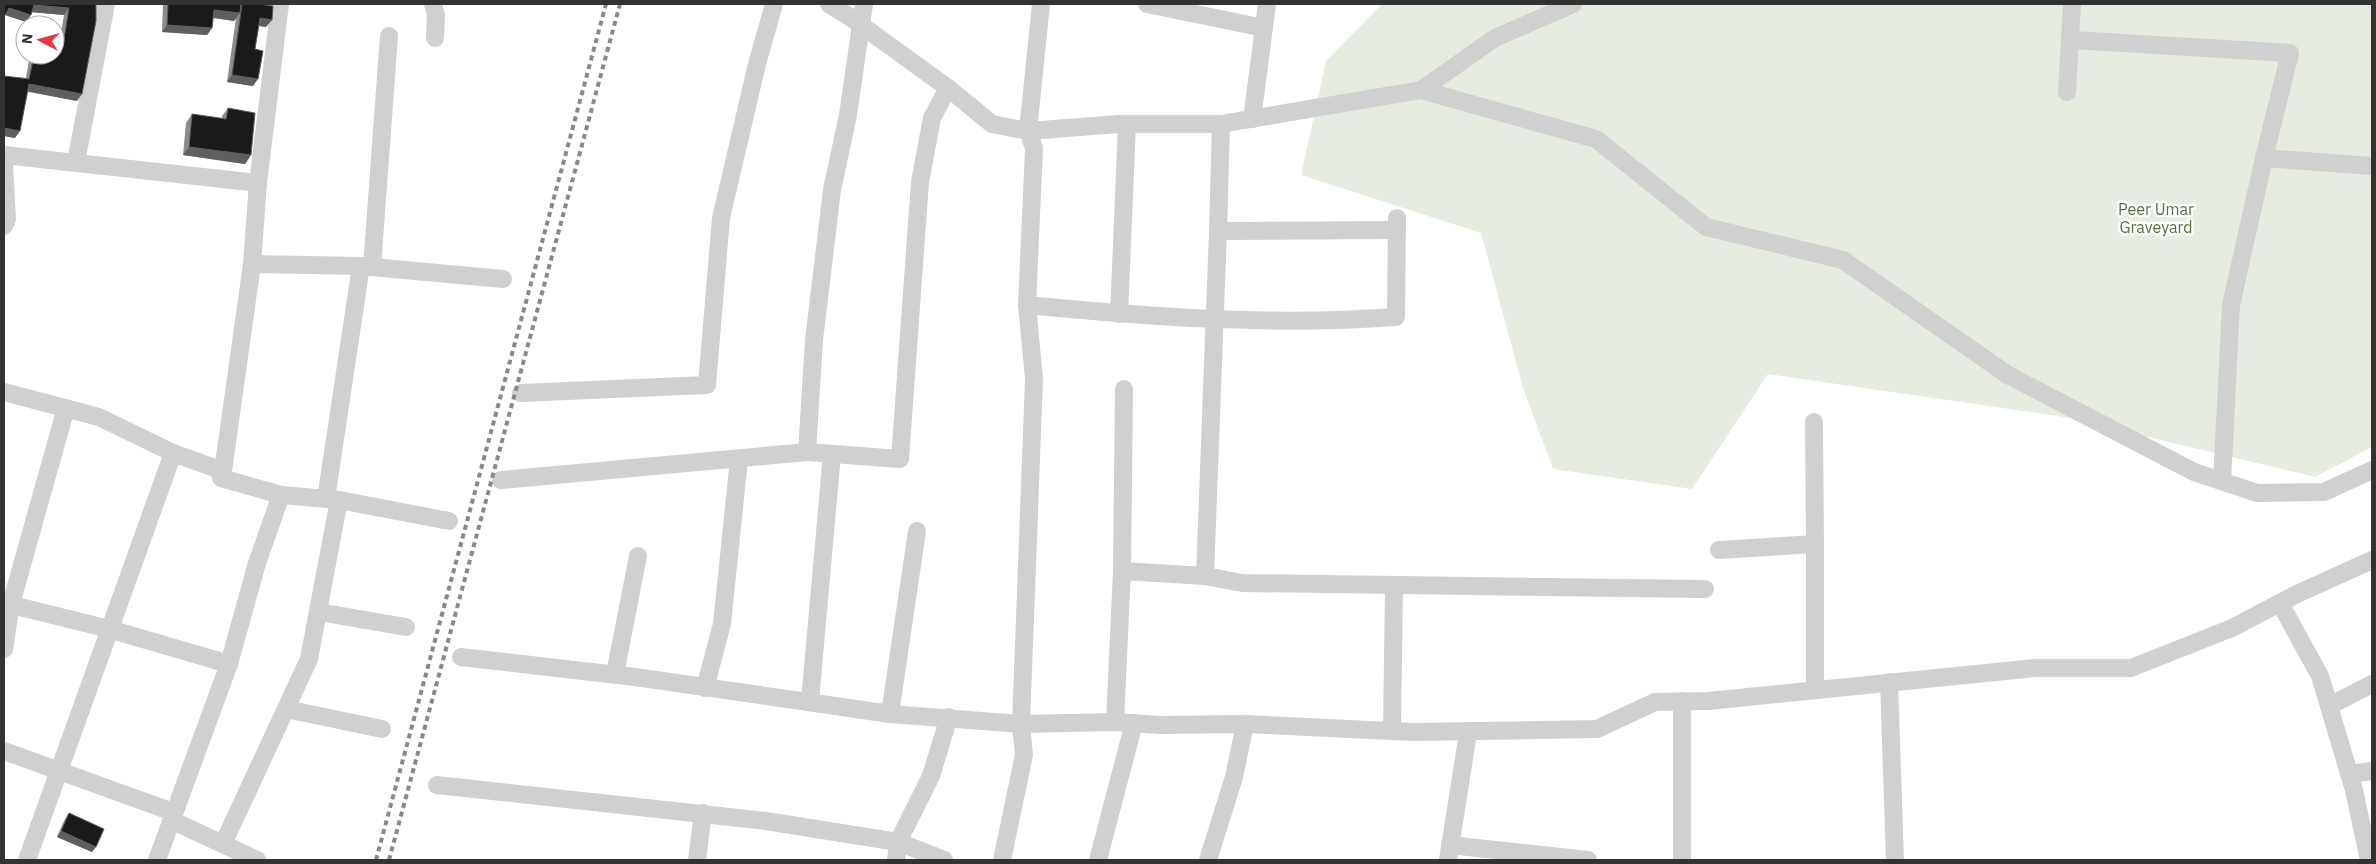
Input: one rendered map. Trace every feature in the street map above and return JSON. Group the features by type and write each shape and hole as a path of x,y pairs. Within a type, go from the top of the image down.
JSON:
{"street":[{"path":"76,162 106,4"},
{"path":"280,4 258,183 252,264 221,478 281,495 332,499 449,521"},
{"path":"433,4 436,15 435,38"},
{"path":"521,393 707,386 721,218 757,64 774,4"},
{"path":"829,4 948,88 992,124 1028,131 1127,124 1221,124 1421,90 1596,139 1706,227 1843,260 2008,375 2194,472 2257,493 2324,492 2372,470"},
{"path":"807,452 814,340 832,190 848,115 864,4"},
{"path":"1002,860 1024,756 1021,724 1034,379 1027,305 1034,148 1028,131 1040,4"},
{"path":"1147,4 1264,28"},
{"path":"1252,119 1267,4"},
{"path":"1421,90 1494,38 1573,4"},
{"path":"2067,92 2072,40 2072,4"},
{"path":"223,844 309,659 319,612 332,499 367,266 389,36"},
{"path":"2072,40 2290,53 2231,305 2222,481"},
{"path":"501,480 807,452 900,459 920,182 932,118 948,88"},
{"path":"1119,314 1127,124"},
{"path":"1205,576 1221,124"},
{"path":"4,155 258,183"},
{"path":"2264,158 2372,166"},
{"path":"4,165 7,219 4,226"},
{"path":"1027,305 1119,314 1214,320 1333,322 1396,317 1397,224 1218,231"},
{"path":"252,264 367,266 503,279"},
{"path":"1115,722 1122,571 1124,389"},
{"path":"4,392 99,417 173,453 223,471"},
{"path":"4,649 8,604 66,408"},
{"path":"1814,422 1816,544 1815,690"},
{"path":"27,860 173,453"},
{"path":"810,701 832,454"},
{"path":"705,688 722,624 739,459"},
{"path":"157,860 228,664 257,563 281,495"},
{"path":"890,714 917,531"},
{"path":"1719,550 1816,544"},
{"path":"615,674 638,556"},
{"path":"461,657 615,674 890,714 1021,724 1115,722 1160,725 1245,724 1468,733 1597,729 1656,702 1708,701 2035,668 2131,668 2232,628 2280,603 2372,560"},
{"path":"1122,571 1205,576 1242,583 1706,589"},
{"path":"1392,730 1394,584"},
{"path":"2280,603 2320,676 2349,774 2369,860"},
{"path":"8,604 228,664"},
{"path":"319,612 406,627"},
{"path":"1889,682 1895,860"},
{"path":"2329,706 2372,684"},
{"path":"1682,701 1682,860"},
{"path":"286,709 382,729"},
{"path":"896,860 898,842 930,776 949,718"},
{"path":"1098,860 1134,723"},
{"path":"1208,860 1234,777 1245,724"},
{"path":"1468,733 1449,853 1588,860"},
{"path":"4,752 172,816 257,860"},
{"path":"2349,774 2372,771"},
{"path":"438,785 766,821 898,842 944,860"},
{"path":"697,860 703,813"}],"green space":[{"name":"Peer Umar Graveyard","path":"1382,4 2372,4 2372,447 2315,477 2065,417 1768,374 1692,489 1553,469 1523,388 1481,233 1301,175 1326,61"}],"building":[{"path":"4,4 96,4 96,21 82,94 29,84 20,131 4,128 4,76 29,79 32,65 65,65 65,33 69,8 34,5 31,15 9,8 6,14 4,14"},
{"path":"168,4 241,4 240,13 214,10 212,28 167,25"},
{"path":"242,4 273,6 272,20 260,18 255,49 263,51 258,79 232,75"},
{"path":"228,108 255,113 251,155 189,147 192,114 226,119"},
{"path":"69,813 104,829 96,847 61,831"}],"railway":[{"path":"376,860 606,4"},
{"path":"389,860 620,4"}]}
